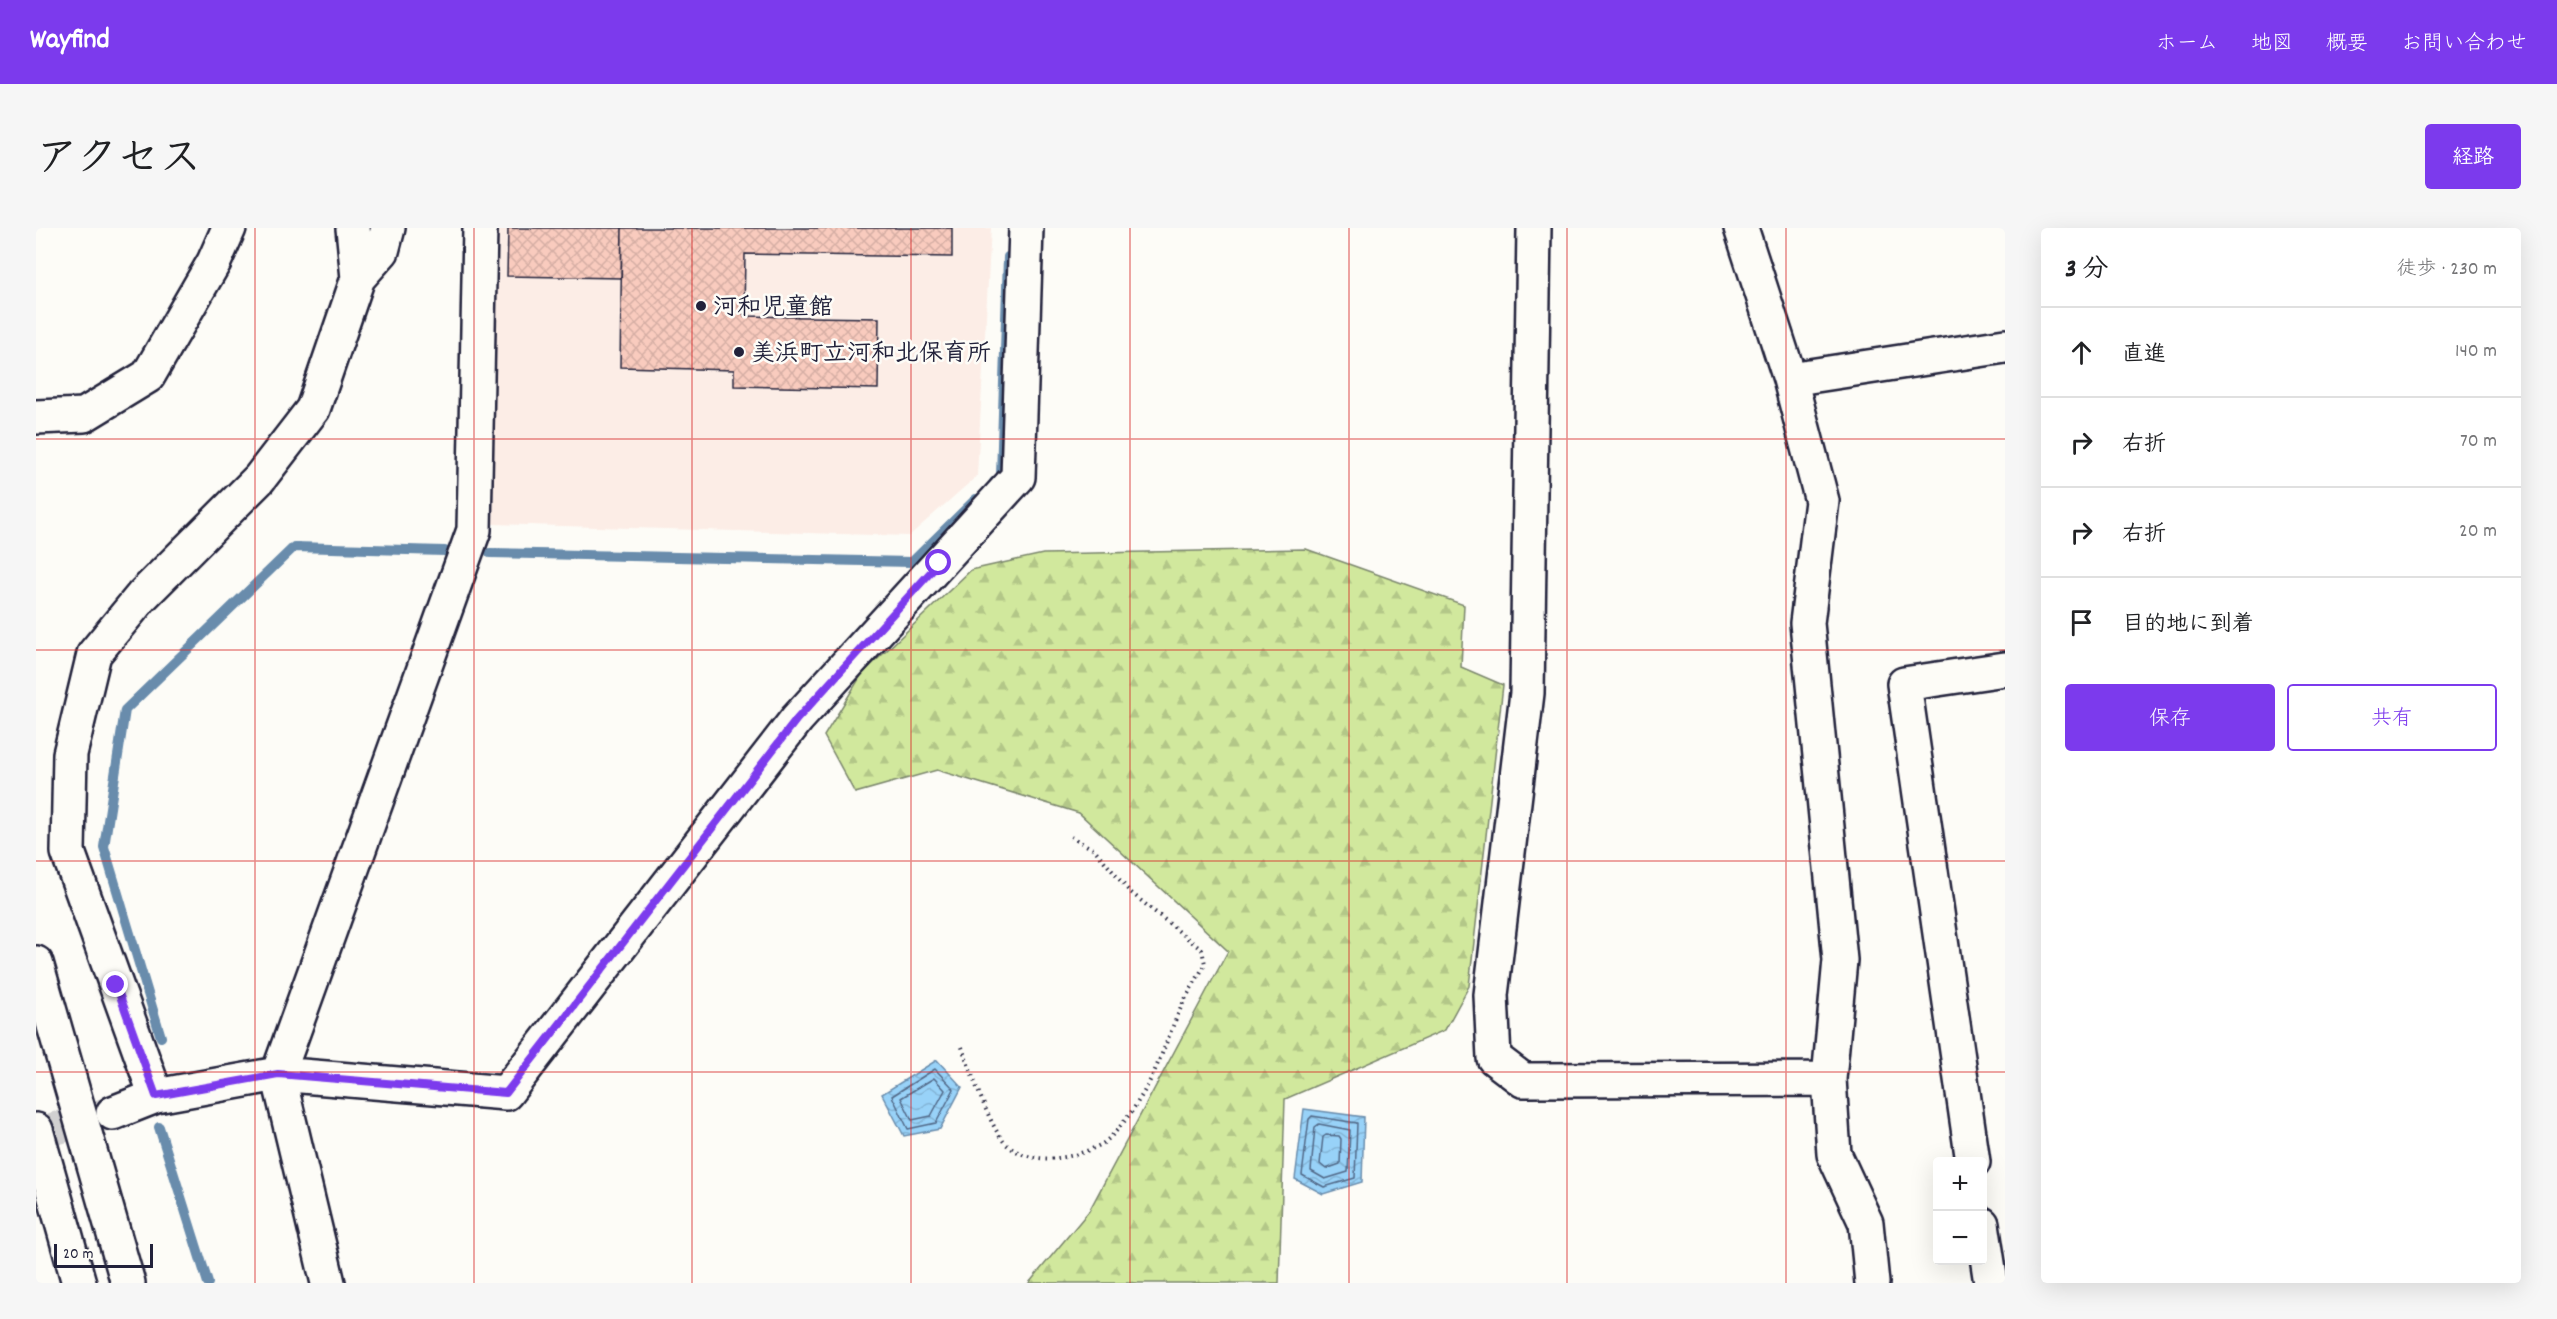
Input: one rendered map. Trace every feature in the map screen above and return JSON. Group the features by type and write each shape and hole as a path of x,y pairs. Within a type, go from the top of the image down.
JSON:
{"main road":[{"path":"36,417 84,415 148,376 214,262 229,228"},
{"path":"352,228 358,278"},
{"path":"156,1096 68,852 70,754 94,654 142,596 259,479 313,409 358,278 382,251 388,228"},
{"path":"328,1283 278,1074 474,530 480,228"},
{"path":"113,1113 156,1096 278,1074 506,1093 797,719 1018,477 1026,228"},
{"path":"1534,228 1527,693 1491,995 1494,1058 1523,1080 1829,1079"},
{"path":"1741,228 1790,379 1822,501 1807,623 1840,960 1829,1079 1834,1154 1866,1223 1872,1283"},
{"path":"1790,379 2005,346"},
{"path":"1972,1157 1904,684 2005,669"},
{"path":"36,963 128,1283"},
{"path":"36,1130 79,1283"},
{"path":"1987,1254 1991,1283"}],"path":[{"path":"962,1047 975,1085 1006,1144 1021,1154 1040,1159 1061,1159 1103,1143 1137,1103 1163,1056 1179,1011 1205,964 1202,950 1129,891 1095,850 1071,837"}],"shaded area":[{"name":"美浜町立河和北保育所","path":"495,228 991,228 977,476 909,536 493,524"}],"green space":[{"path":"1306,549 1464,605 1461,667 1503,685 1469,986 1445,1030 1285,1099 1279,1283 1029,1283 1089,1211 1228,951 1079,813 937,770 855,793 824,736 862,674 971,570 1043,554"}],"water":[{"path":"937,1060 962,1087 940,1129 904,1136 882,1094"},
{"path":"1304,1109 1364,1117 1362,1182 1323,1194 1295,1179"}],"building":[{"path":"508,228 622,228 621,278 507,276"},
{"path":"622,228 952,228 952,257 745,254 744,316 879,318 878,389 734,386 734,370 620,367"}],"waterway":[{"path":"994,482 1001,476 1008,257"},
{"path":"490,553 912,562 976,499"},
{"path":"161,1037 104,847 125,710 294,547 445,551"},
{"path":"159,1127 208,1283"}],"tunnel":[{"path":"36,1134 110,1113"}],"place":[{"name":"河和児童館","path":"701,306"},
{"name":"美浜町立河和北保育所","path":"739,352"}],"route":[{"path":"116,985 156,1096 278,1074 506,1093 797,719 939,563"}]}
